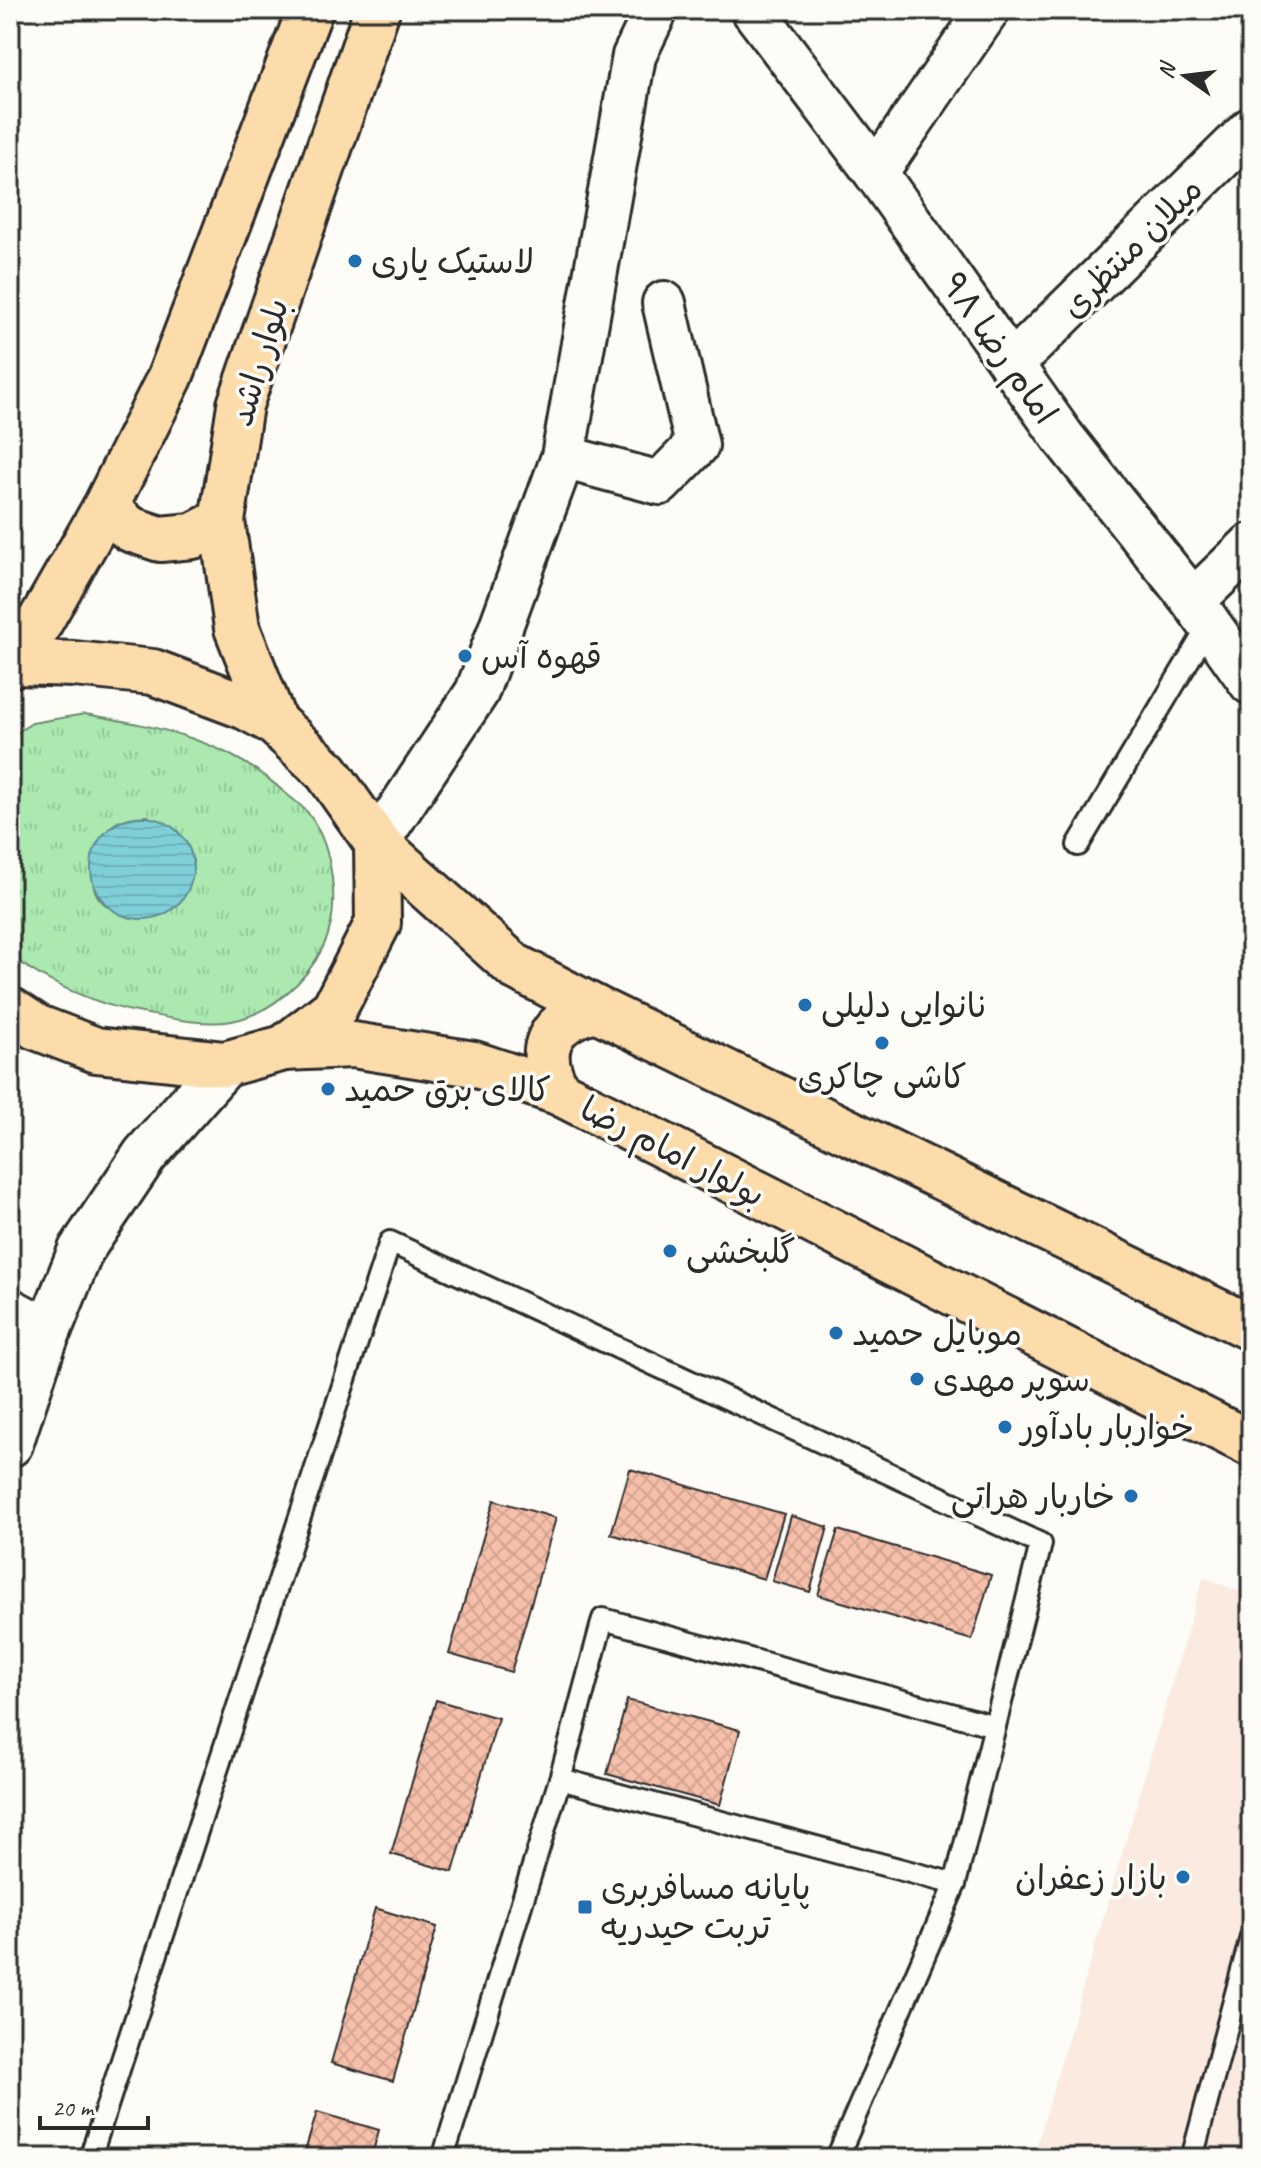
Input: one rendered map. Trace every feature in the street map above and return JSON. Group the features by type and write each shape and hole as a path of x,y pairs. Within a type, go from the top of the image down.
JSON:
{"main road":[{"path":"310,10 170,377 105,508 14,663 74,664 153,672 246,707 274,722 327,772 377,843 514,966 596,1009 1251,1328"},
{"name":"بلوار راشد","path":"274,722 237,628 222,521 240,405 377,10"},
{"path":"105,508 130,529 160,539 193,536 222,521"},
{"path":"10,1010 36,1027 96,1050 225,1064 284,1048 334,1009 378,923 377,843"},
{"path":"558,1092 547,1072 546,1050 556,1029 574,1014 596,1009"},
{"name":"بولوار امام رضا","path":"284,1048 353,1045 474,1064 558,1092 1251,1444"},
{"path":"10,1444 42,1347 81,1250 145,1155 225,1064"},
{"path":"10,1311 27,1320 42,1347"}],"street":[{"path":"377,843 477,692 563,457 634,56 656,10"},
{"name":"امام رضا ۹۸","path":"753,10 876,173 1062,436 1202,613 1251,683"},
{"path":"876,173 988,10"},
{"name":"میلان منتظری","path":"1011,365 1251,129"},
{"path":"563,457 660,483 697,445 664,303"},
{"path":"1202,613 1251,545"}],"lane":[{"path":"1078,845 1202,613"},
{"path":"90,2158 390,1242 1041,1544 955,1884 837,2158"},
{"path":"443,2158 560,1779 603,1619 995,1726"},
{"path":"560,1779 955,1884"},
{"path":"1192,2158 1251,1937"}],"shaded area":[{"name":"بازار زعفران","path":"1203,1577 1251,1596 1251,2158 1033,2158"}],"green space":[{"path":"85,714 192,738 240,760 303,808 324,843 333,897 329,932 323,947 297,984 273,1003 246,1017 232,1021 199,1022 126,1010 90,999 38,974 10,954 10,737 32,723","holes":["148,816 193,860 189,886 178,904 162,914 144,918 126,916 110,908 98,897 93,882 105,834 115,824 130,818"]}],"water":[{"path":"142,817 162,820 185,839 190,848 193,868 190,888 171,911 162,916 142,919 122,916 99,897 94,888 91,868 94,848 113,825 122,820"}],"building":[{"path":"630,1469 784,1514 764,1579 611,1534"},
{"path":"494,1500 556,1518 511,1672 449,1654"},
{"path":"791,1516 828,1527 810,1592 772,1581"},
{"path":"838,1530 991,1575 972,1640 818,1595"},
{"path":"436,1700 498,1718 453,1872 391,1854"},
{"path":"627,1700 740,1730 720,1805 607,1774"},
{"path":"375,1908 437,1927 393,2081 331,2063"},
{"path":"317,2112 379,2130 371,2158 303,2158"}],"place":[{"name":"لاستیک یاری","path":"355,261"},
{"name":"قهوه آس","path":"465,656"},
{"name":"نانوایی دلیلی","path":"805,1005"},
{"name":"کاشی چاکری","path":"882,1043"},
{"name":"کالای برق حمید","path":"328,1089"},
{"name":"گلبخشی","path":"670,1251"},
{"name":"موبایل حمید","path":"836,1333"},
{"name":"سوپر مهدی","path":"917,1379"},
{"name":"خواربار بادآور","path":"1005,1427"},
{"name":"خاربار هراتی","path":"1131,1496"},
{"name":"بازار زعفران","path":"1183,1877"},
{"name":"پایانه مسافربری تربت حیدریه","path":"585,1907"}]}
